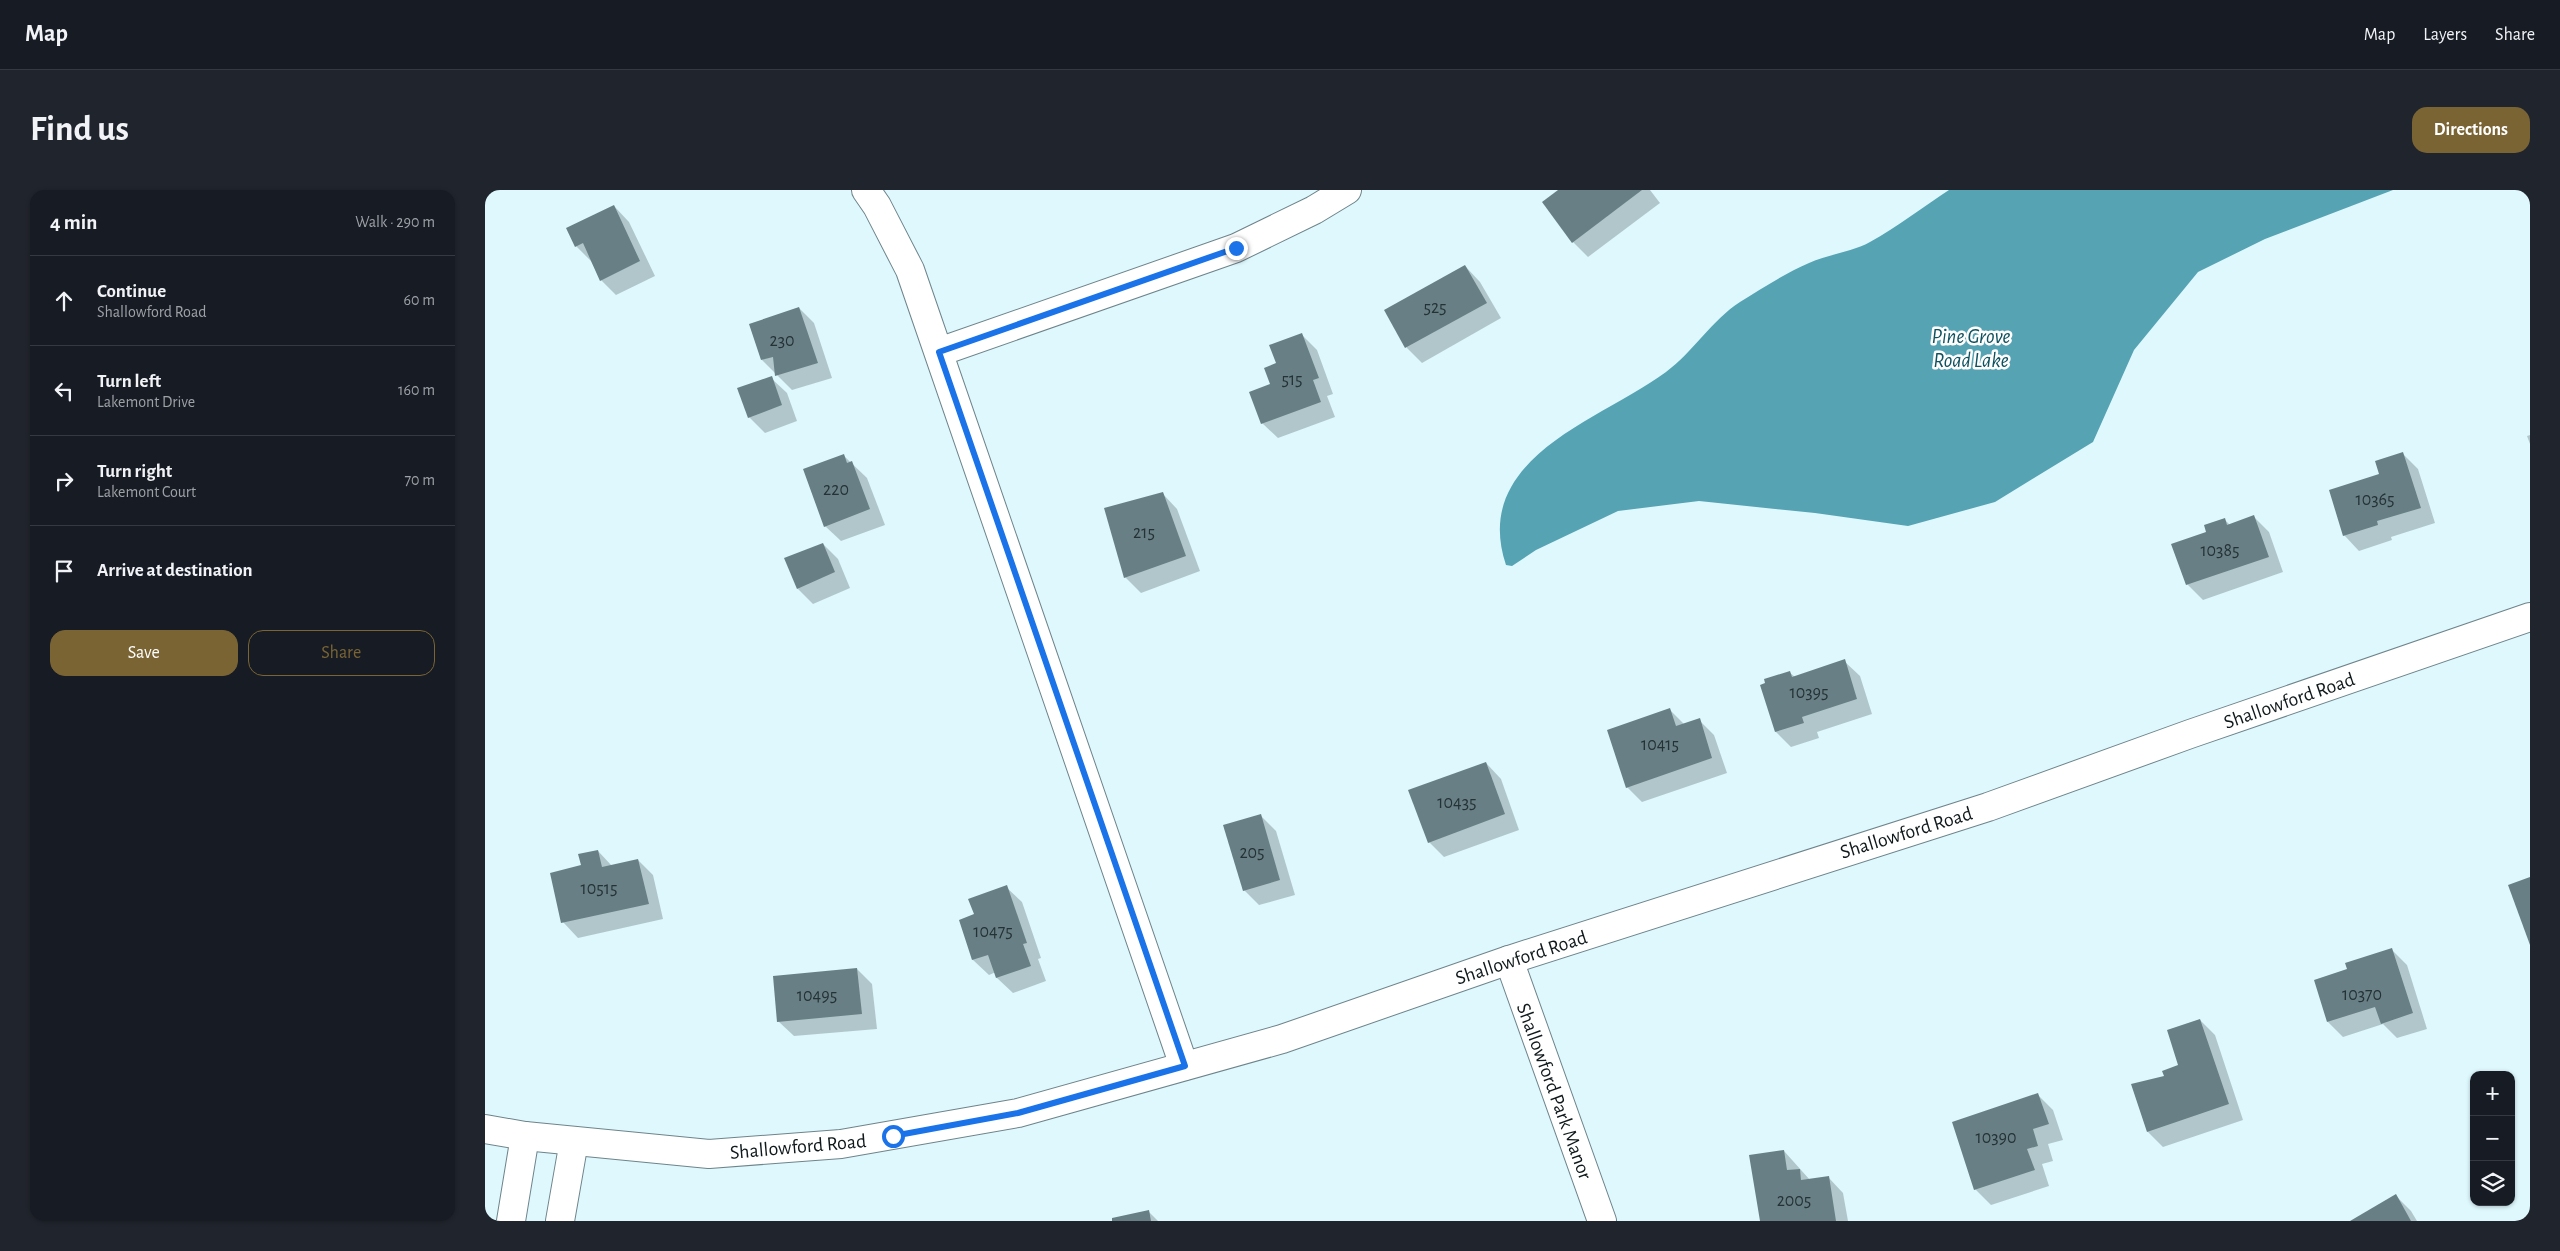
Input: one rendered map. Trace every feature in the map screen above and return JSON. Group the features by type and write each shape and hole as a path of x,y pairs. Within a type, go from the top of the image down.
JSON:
{"street":[{"path":"866,190 877,206 910,270 1185,1066"},
{"path":"939,352 1236,248 1314,210 1347,190"},
{"name":"Shallowford Road","path":"485,1129 525,1136 709,1154 841,1144 1018,1113 1282,1039 1509,960 1988,807 2190,734 2530,617"},
{"name":"Shallowford Park Manor","path":"1509,960 1602,1221"},
{"path":"511,1221 525,1136"},
{"path":"560,1221 574,1141"}],"water":[{"name":"Pine Grove Road Lake","path":"1949,190 2393,190 2265,239 2198,272 2134,350 2093,442 1995,502 1908,526 1815,513 1699,501 1618,511 1536,550 1512,566 1506,565 1500,528 1507,496 1524,469 1548,446 1577,426 1666,372 1720,318 1740,302 1800,267 1870,242"}],"building":[{"path":"1558,190 1642,190 1572,243 1542,202"},
{"path":"614,205 640,261 600,281 583,243 575,247 566,228"},
{"path":"1465,265 1487,303 1405,348 1384,310"},
{"path":"799,307 818,363 775,376 773,357 761,360 749,324"},
{"path":"1302,333 1319,378 1313,380 1321,402 1261,424 1249,392 1270,384 1264,368 1276,363 1269,345"},
{"path":"772,376 782,405 748,418 737,388"},
{"path":"2403,452 2421,508 2377,521 2378,525 2343,536 2329,490 2379,474 2375,461"},
{"path":"844,454 847,463 852,461 870,509 824,527 803,469"},
{"path":"1163,492 1186,556 1124,578 1104,508"},
{"path":"2254,515 2269,557 2186,585 2171,544 2206,532 2204,525 2225,518 2227,525"},
{"path":"823,543 835,572 797,589 784,558"},
{"path":"1845,659 1857,699 1802,717 1804,723 1775,732 1760,685 1765,683 1764,679 1790,671 1792,677"},
{"path":"1670,708 1676,726 1700,718 1712,758 1626,788 1607,730"},
{"path":"1486,762 1505,814 1428,843 1408,790"},
{"path":"1261,814 1280,880 1243,891 1223,825"},
{"path":"598,850 602,867 638,859 649,904 561,923 550,873 581,865 578,854"},
{"path":"2530,877 2530,945 2508,885"},
{"path":"1007,885 1027,943 1023,944 1031,966 996,978 988,955 972,960 959,920 974,914 968,899"},
{"path":"2392,948 2413,1013 2381,1024 2375,1007 2327,1022 2314,980 2347,969 2345,963"},
{"path":"857,968 862,1014 777,1022 773,976"},
{"path":"2200,1019 2229,1104 2147,1132 2131,1084 2164,1076 2162,1071 2178,1065 2167,1030"},
{"path":"2038,1093 2049,1124 2033,1129 2038,1146 2027,1149 2035,1170 1974,1190 1952,1122"},
{"path":"1784,1150 1787,1170 1800,1169 1801,1180 1829,1176 1836,1221 1760,1221 1749,1155"},
{"path":"2396,1194 2411,1221 2350,1221"},
{"path":"1149,1210 1151,1221 1112,1221 1112,1218"}],"route":[{"path":"893,1136 1018,1113 1185,1066 939,352 1236,248"}]}
